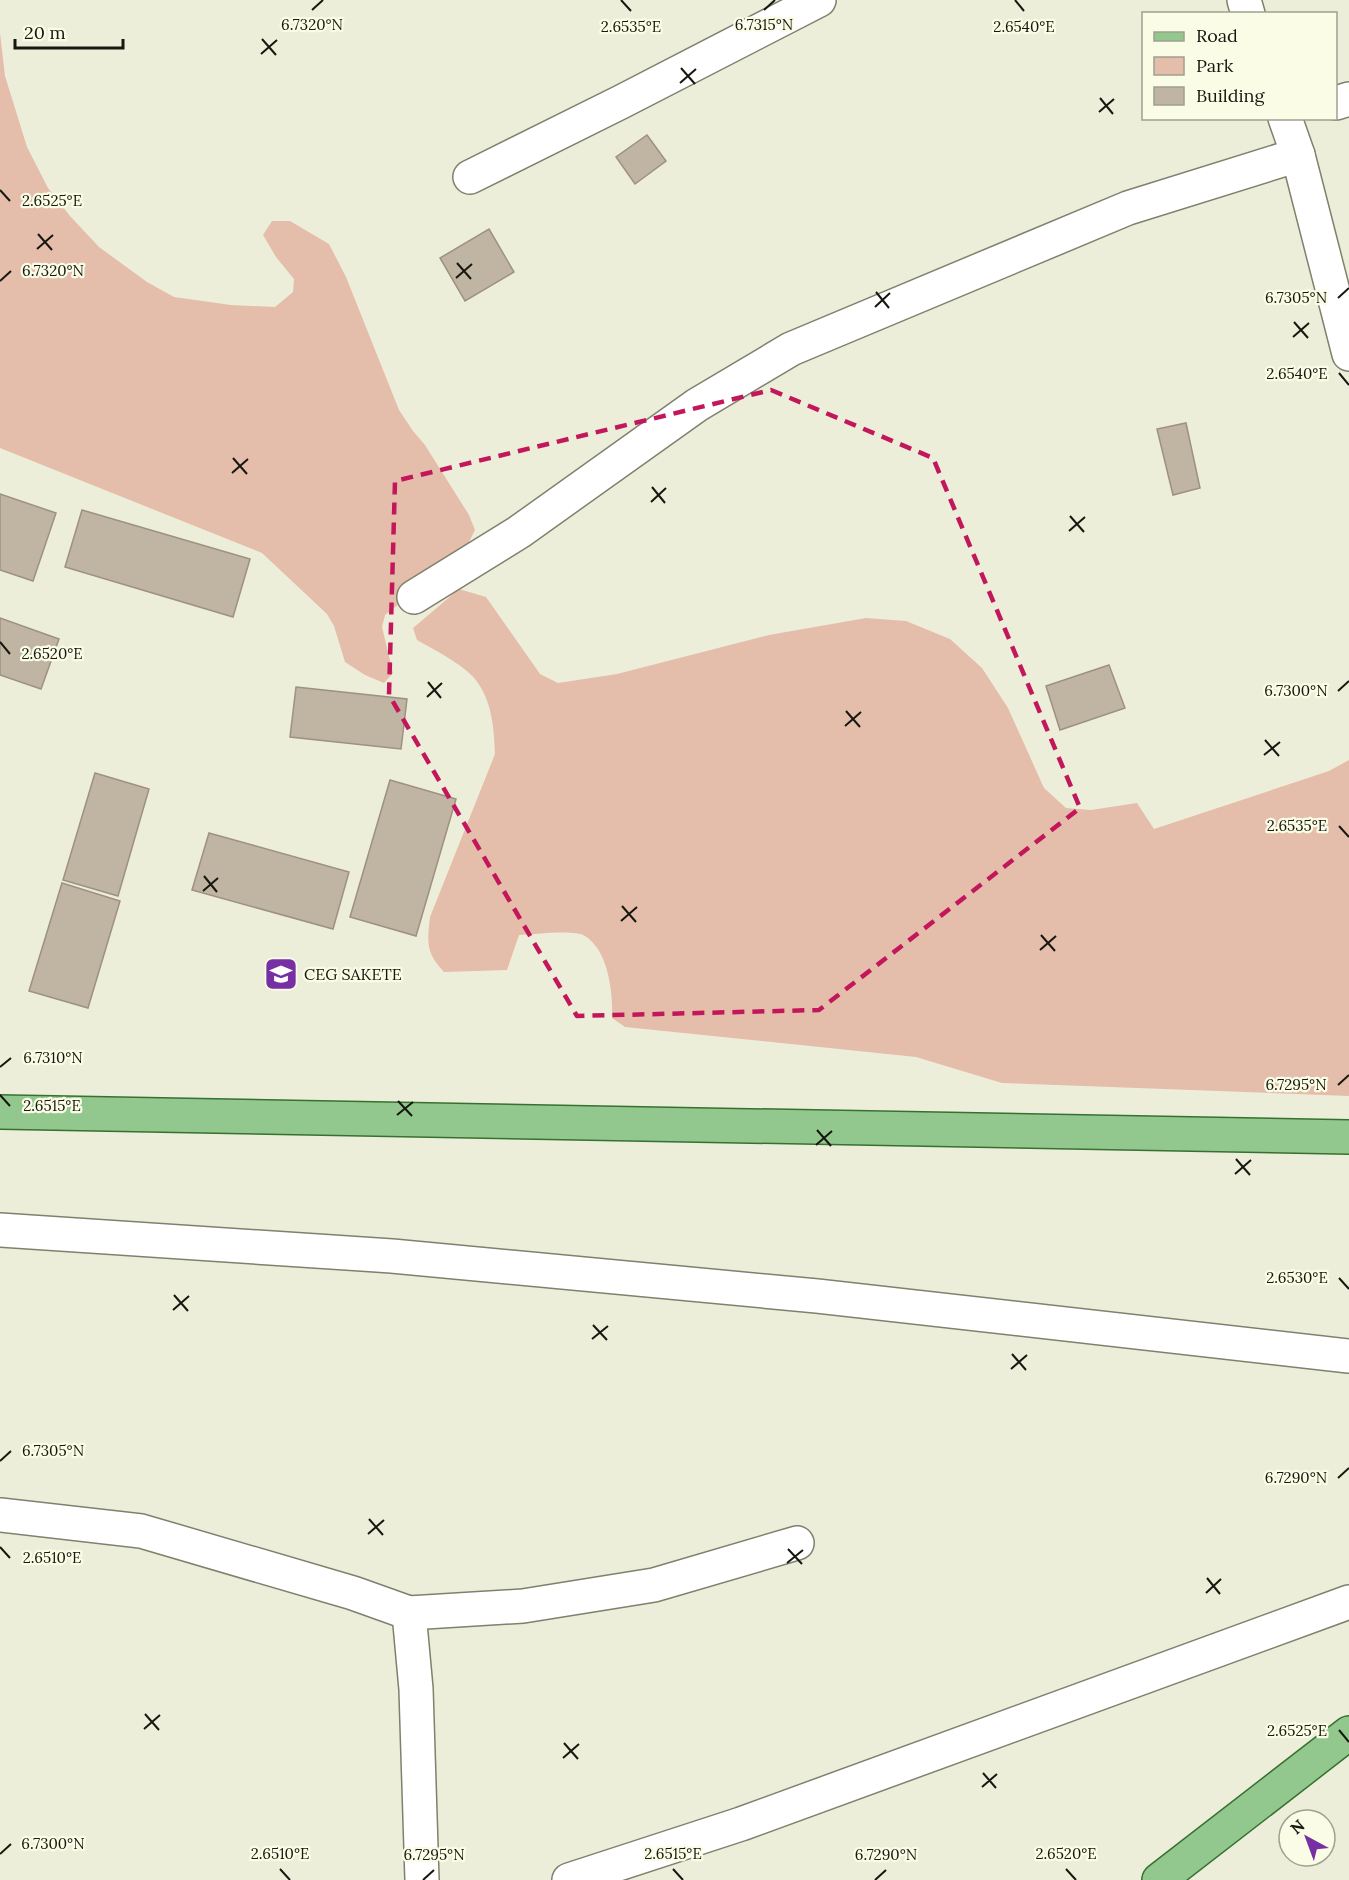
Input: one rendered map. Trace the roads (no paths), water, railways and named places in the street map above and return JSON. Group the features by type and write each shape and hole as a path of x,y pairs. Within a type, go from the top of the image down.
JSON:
{"main road":[{"path":"0,1112 1349,1137"},
{"path":"1159,1880 1349,1732"}],"street":[{"path":"470,177 819,0"},
{"path":"1286,120 1298,155 1349,354"},
{"path":"414,597 519,532 697,405 791,349 1128,208 1298,155"},
{"path":"0,1230 392,1257 781,1293 1349,1356"},
{"path":"0,1515 141,1531 353,1593 409,1613 523,1606 654,1585 797,1543"},
{"path":"569,1880 741,1824 1349,1602"},
{"path":"409,1613 416,1689 422,1880"}],"place":[{"name":"CEG SAKETE","path":"281,974"}]}
